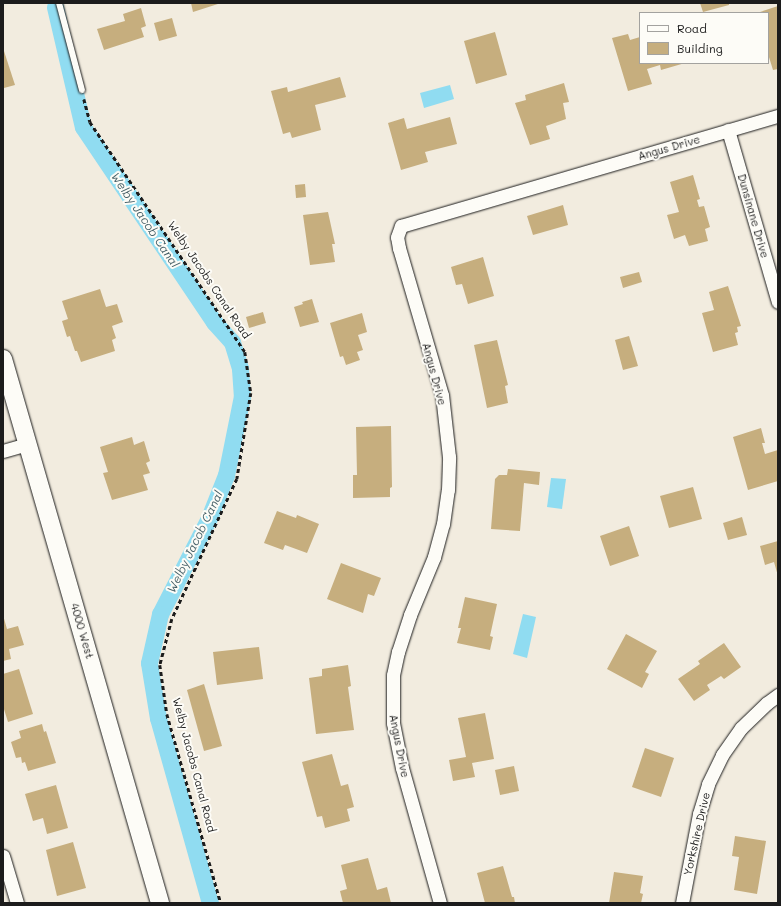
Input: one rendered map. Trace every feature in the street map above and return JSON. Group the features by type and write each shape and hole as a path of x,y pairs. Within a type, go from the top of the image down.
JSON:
{"main road":[{"name":"4000 West","path":"3,359 160,903"}],"street":[{"name":"Angus Drive","path":"440,903 397,746 392,700 393,676 398,652 410,615 434,557 443,524 448,490 449,457 442,395 399,248 397,237 401,226 778,116"},
{"name":"Dunsinane Drive","path":"728,130 778,302"},
{"path":"3,451 28,444"},
{"name":"Yorkshire Drive","path":"682,903 699,814 708,784 722,755 741,728 767,703 778,695"},
{"path":"3,856 16,903"}],"lane":[{"path":"60,3 82,90"}],"path":[{"name":"Welby Jacobs Canal Road","path":"82,90 90,122 245,352 251,393 237,479 172,619 160,665 167,714 221,903"}],"water":[{"path":"450,85 454,99 424,108 420,93"},
{"path":"551,478 566,479 562,509 547,507"},
{"path":"523,614 536,617 527,658 513,654"}],"building":[{"path":"191,3 221,3 193,12"},
{"path":"700,3 729,3 729,5 703,12"},
{"path":"778,6 778,69 773,70 769,57 769,12 760,12"},
{"path":"141,8 146,26 141,28 144,37 104,50 97,29 125,21 123,14"},
{"path":"172,18 177,36 159,41 154,23"},
{"path":"495,32 507,75 476,84 464,41"},
{"path":"628,34 630,40 639,37 639,64 682,64 661,70 660,65 647,69 652,84 628,91 612,38"},
{"path":"3,48 15,85 4,88 3,85"},
{"path":"340,77 346,97 315,105 321,130 292,138 290,132 283,134 271,91 287,87 288,92"},
{"path":"564,83 569,102 563,103 566,119 546,126 550,139 530,145 515,103 526,100 525,95"},
{"path":"450,117 457,144 425,152 428,162 401,170 388,123 404,118 407,129"},
{"path":"693,175 700,199 697,200 699,207 704,206 710,227 705,229 708,241 689,246 685,235 674,239 667,215 679,212 670,182"},
{"path":"305,184 306,197 296,198 295,185"},
{"path":"563,205 568,225 533,235 527,216"},
{"path":"328,212 335,244 332,244 335,262 310,265 303,215"},
{"path":"483,257 494,296 468,304 462,284 456,285 451,267"},
{"path":"639,272 642,282 623,288 620,277"},
{"path":"728,286 741,326 737,327 738,332 735,333 738,345 713,352 702,313 714,310 709,292"},
{"path":"100,289 106,307 117,304 123,322 112,326 116,338 112,340 115,351 81,362 77,351 75,351 70,336 67,337 62,321 68,319 62,301"},
{"path":"312,299 319,322 300,327 294,307 303,304 302,302"},
{"path":"263,312 266,323 249,328 246,317"},
{"path":"362,313 367,332 358,335 363,350 357,352 360,360 346,365 343,356 340,357 330,323"},
{"path":"629,336 638,366 623,370 615,340"},
{"path":"497,340 508,385 505,386 508,403 487,408 474,345"},
{"path":"391,426 392,487 390,488 390,497 353,498 353,475 357,475 356,427"},
{"path":"761,428 765,443 762,443 765,454 778,450 778,481 748,490 733,437"},
{"path":"132,437 134,445 144,441 150,461 146,463 150,473 143,475 148,490 112,500 103,473 108,472 100,447"},
{"path":"508,469 540,472 539,485 524,483 520,531 491,529 495,479 499,475 507,475"},
{"path":"693,487 702,519 669,528 660,496"},
{"path":"277,511 296,518 297,515 319,524 307,553 285,545 283,550 264,543"},
{"path":"742,517 747,535 728,540 723,523"},
{"path":"629,526 639,556 610,566 600,536"},
{"path":"778,541 778,576 774,562 765,565 760,546"},
{"path":"341,563 381,578 374,596 368,594 363,613 327,599"},
{"path":"465,597 497,604 490,636 493,637 490,650 457,643 461,628 458,628"},
{"path":"3,615 7,629 18,626 24,645 9,649 11,659 3,661"},
{"path":"626,634 657,651 645,672 649,674 642,688 607,669"},
{"path":"724,643 741,667 724,679 721,676 707,685 710,690 694,701 678,679 700,664 698,661"},
{"path":"259,647 263,679 217,685 213,652"},
{"path":"348,665 351,686 348,687 354,730 316,734 309,678 322,676 322,669"},
{"path":"19,669 33,714 8,722 3,706 3,674"},
{"path":"204,684 222,746 204,751 187,690"},
{"path":"485,713 494,759 472,763 475,777 453,781 449,760 466,757 458,718"},
{"path":"42,724 44,732 46,731 56,763 28,771 25,762 22,763 21,757 16,758 11,742 21,738 19,731"},
{"path":"645,748 674,758 661,797 632,787"},
{"path":"332,754 341,786 348,784 354,807 347,809 350,821 325,828 322,816 317,817 302,762"},
{"path":"514,766 519,791 500,795 495,770"},
{"path":"56,785 68,828 47,834 43,818 33,821 25,794"},
{"path":"735,836 766,841 757,894 734,890 739,857 732,856"},
{"path":"73,842 86,888 57,896 46,850"},
{"path":"368,858 377,890 387,887 391,903 343,903 340,891 347,889 341,865"},
{"path":"503,866 515,903 485,903 477,873"},
{"path":"614,872 643,876 640,893 643,894 641,903 609,903"}],"waterway":[{"name":"Welby Jacob Canal","path":"55,7 83,127 214,322 232,342 240,369 242,396 226,475 209,518 160,614 149,663 158,718 210,903"}]}
